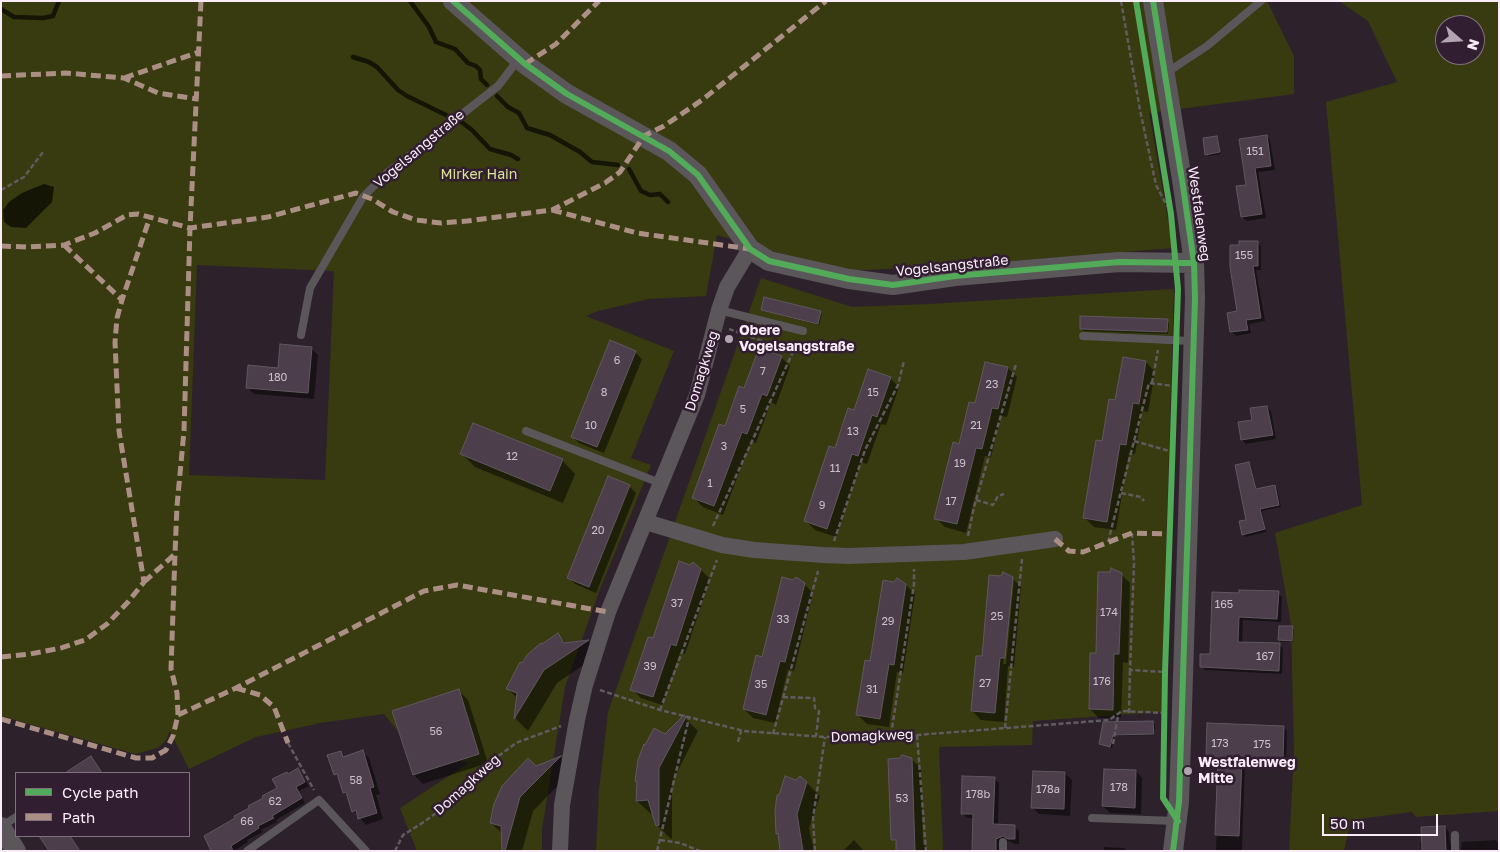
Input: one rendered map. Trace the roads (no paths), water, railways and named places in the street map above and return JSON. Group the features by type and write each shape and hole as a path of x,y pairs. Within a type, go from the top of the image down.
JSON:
{"street":[{"name":"Vogelsangstraße","path":"453,1 519,58 567,94 669,151 698,175 750,249 769,262 849,280 893,285 954,276 1119,262 1194,263"},
{"name":"Westfalenweg","path":"1153,1 1194,263 1194,341 1178,821 1173,851"},
{"name":"Domagkweg","path":"560,851 562,804 585,684 608,612 697,395 728,287 750,249"},
{"path":"646,522 706,542 722,545 754,550 849,556 964,552 1024,545 1055,539"},
{"path":"1,827 16,851"}],"lane":[{"path":"1164,74 1208,46 1261,1"},
{"name":"Vogelsangstraße","path":"301,335 310,288 363,197 387,173 498,86 519,58"},
{"path":"718,318 803,331"},
{"path":"1084,336 1194,341"},
{"path":"526,431 660,484"},
{"path":"247,851 319,800 366,851"},
{"path":"1,827 15,818"},
{"path":"1092,818 1178,821"},
{"path":"1455,835 1455,851"},
{"path":"1003,842 1003,851"}],"waterway":[{"path":"1,9 14,17 43,18 53,16 59,1"},
{"path":"410,1 429,27 436,42 455,49 468,63 476,66 480,70 481,79 487,85"},
{"path":"353,57 369,62 377,67 398,90 407,96 448,116"},
{"path":"497,96 508,107 519,113 527,128 550,135 580,152 592,162 618,165"},
{"path":"460,121 472,130 490,149 518,159"},
{"path":"629,169 641,191 650,195 660,194 668,202"}],"place":[{"name":"Obere Vogelsangstraße","path":"729,339"},
{"name":"Westfalenweg Mitte","path":"1188,771"}],"park label":[{"name":"Mirker Hain","path":"479,175"}]}
